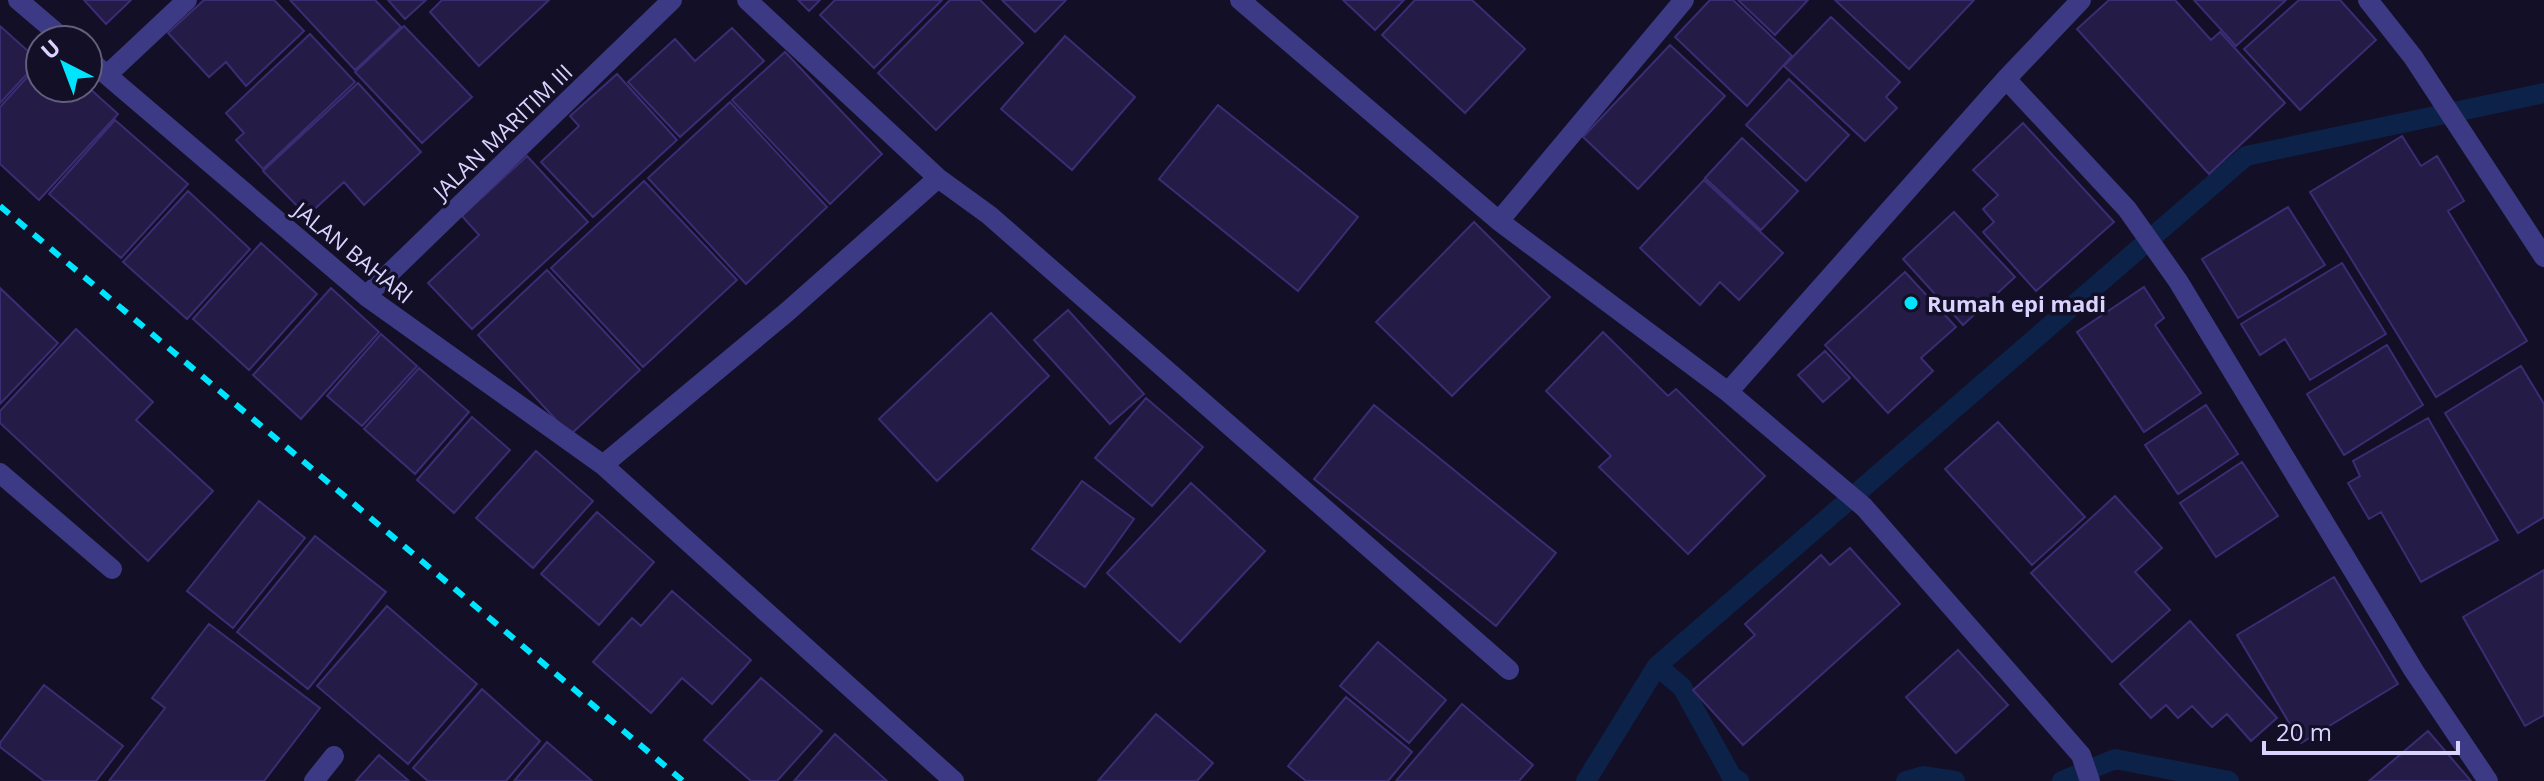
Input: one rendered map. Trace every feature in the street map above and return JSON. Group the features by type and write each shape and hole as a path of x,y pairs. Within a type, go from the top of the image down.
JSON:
{"street":[{"path":"18,0 46,24"},
{"path":"107,75 187,0"},
{"name":"JALAN MARITIM III","path":"366,296 672,0"},
{"path":"747,0 938,178 989,215 1509,670"},
{"path":"1240,0 1499,221 1728,392 1864,507 2081,755 2090,781"},
{"path":"1499,221 1684,0"},
{"path":"1728,392 2006,79 2081,0"},
{"path":"2368,0 2413,57 2544,257"},
{"name":"JALAN BAHARI","path":"104,72 366,296 603,465 954,781"},
{"path":"2006,79 2127,209 2178,281 2414,671 2488,781"},
{"path":"603,465 787,312 938,178"},
{"path":"0,473 112,569"},
{"path":"314,781 334,756"}],"building":[{"path":"84,0 131,0 106,24"},
{"path":"204,0 274,0 304,31 246,86 226,62 209,77 168,33"},
{"path":"290,0 375,0 401,27 355,70"},
{"path":"388,0 426,0 405,19"},
{"path":"442,0 549,0 479,66 430,12"},
{"path":"798,0 820,0 809,11"},
{"path":"835,0 942,0 874,68 820,15"},
{"path":"950,0 980,0 1023,43 936,130 878,73"},
{"path":"1002,0 1066,0 1035,32"},
{"path":"1343,0 1404,0 1375,30"},
{"path":"1415,0 1472,0 1525,49 1465,113 1382,35"},
{"path":"1710,0 1733,0 1792,56 1747,106 1675,37"},
{"path":"1738,0 1808,0 1775,35"},
{"path":"1835,0 1974,0 1909,69"},
{"path":"2109,0 2175,0 2211,40 2220,32 2285,103 2209,174 2077,29"},
{"path":"2194,0 2286,0 2236,46"},
{"path":"2299,0 2340,0 2376,40 2300,110 2244,49"},
{"path":"1831,17 1900,82 1886,97 1897,108 1865,141 1784,66"},
{"path":"0,26 24,48 24,77 0,103"},
{"path":"404,26 472,97 422,143 355,72"},
{"path":"732,28 764,61 680,137 628,82 675,39 695,61"},
{"path":"310,34 355,82 263,169 236,140 244,133 226,113"},
{"path":"1065,36 1135,97 1072,170 1001,109"},
{"path":"1670,45 1725,96 1638,189 1583,137"},
{"path":"785,52 882,154 830,204 732,100"},
{"path":"617,74 677,140 593,217 541,162 579,126 570,116"},
{"path":"1789,79 1849,135 1806,181 1746,125"},
{"path":"24,81 24,104 104,104 104,101 118,114 39,200 0,164 0,107"},
{"path":"358,83 421,152 364,205 344,182 307,216 263,171"},
{"path":"730,102 827,207 746,284 648,178"},
{"path":"1218,105 1358,217 1298,291 1159,179"},
{"path":"115,120 188,184 121,258 49,194"},
{"path":"2023,123 2114,222 2036,291 1983,232 1994,222 1983,209 1998,195 1973,170"},
{"path":"2402,136 2421,166 2437,156 2464,201 2448,211 2527,341 2436,397 2310,192"},
{"path":"1742,138 1798,191 1761,230 1705,178"},
{"path":"527,156 588,222 472,329 428,283 479,235 462,216"},
{"path":"1704,180 1783,253 1739,300 1720,282 1700,305 1640,248"},
{"path":"644,181 737,280 643,367 551,268"},
{"path":"188,191 250,249 187,319 123,262"},
{"path":"2288,207 2325,265 2238,318 2202,259"},
{"path":"1954,212 2015,277 1963,325 1903,259"},
{"path":"1474,222 1550,297 1452,396 1376,322"},
{"path":"261,243 317,294 249,370 193,319"},
{"path":"2342,263 2386,334 2310,380 2285,339 2260,355 2241,324"},
{"path":"547,270 640,370 570,435 478,335"},
{"path":"1905,272 1956,327 1921,358 1933,371 1888,413 1825,345"},
{"path":"2144,287 2164,318 2155,325 2201,393 2144,432 2077,332"},
{"path":"0,288 58,343 0,404"},
{"path":"331,288 379,332 301,419 253,375"},
{"path":"1068,310 1144,394 1110,424 1034,340"},
{"path":"991,313 1049,376 937,481 879,419"},
{"path":"76,329 153,402 136,420 213,491 148,561 0,423 0,411"},
{"path":"1603,332 1668,396 1676,389 1765,476 1688,554 1599,467 1611,456 1546,391"},
{"path":"381,334 417,366 362,426 327,396"},
{"path":"2387,345 2423,405 2344,455 2307,394"},
{"path":"1825,351 1850,378 1823,402 1798,375"},
{"path":"2521,366 2544,404 2544,517 2518,533 2445,413"},
{"path":"419,368 469,412 415,474 364,429"},
{"path":"1146,398 1203,447 1152,506 1095,458"},
{"path":"1374,405 1556,553 1496,626 1314,479"},
{"path":"2206,405 2238,454 2178,494 2145,445"},
{"path":"472,417 510,450 454,513 417,480"},
{"path":"2428,418 2498,540 2421,582 2381,512 2369,519 2348,483 2360,476 2353,461"},
{"path":"1998,422 2085,517 2032,565 1945,469"},
{"path":"536,451 593,501 533,568 476,518"},
{"path":"2242,462 2278,516 2216,557 2180,503"},
{"path":"1082,481 1134,519 1085,587 1032,549"},
{"path":"1191,483 1265,551 1180,642 1107,573"},
{"path":"2115,496 2162,548 2135,572 2170,610 2112,662 2031,573"},
{"path":"259,501 305,538 233,628 187,591"},
{"path":"597,512 654,562 599,625 541,574"},
{"path":"315,536 386,592 308,689 237,632"},
{"path":"1850,548 1900,604 1743,745 1693,690 1755,635 1745,624 1821,555 1830,565"},
{"path":"2544,570 2544,715 2525,726 2463,617"},
{"path":"2334,577 2398,684 2301,743 2237,635"},
{"path":"672,591 751,660 712,704 682,678 651,713 593,662 632,618 641,626"},
{"path":"387,606 477,684 408,764 317,686"},
{"path":"2190,621 2277,718 2251,741 2227,714 2212,727 2192,706 2178,718 2166,705 2151,718 2120,684"},
{"path":"209,624 320,708 264,781 109,781 165,708 152,698"},
{"path":"1378,642 1446,700 1409,743 1340,686"},
{"path":"1958,650 2008,705 1956,753 1906,697"},
{"path":"761,678 822,731 777,781 751,781 704,740"},
{"path":"44,685 123,746 96,781 44,781 0,747"},
{"path":"482,689 540,741 506,781 428,781 413,768"},
{"path":"1346,697 1412,752 1388,781 1306,781 1288,766"},
{"path":"1462,704 1533,765 1519,781 1396,781"},
{"path":"1156,714 1213,763 1197,781 1098,781"},
{"path":"2428,731 2471,781 2369,781"},
{"path":"835,734 865,761 887,781 794,781"},
{"path":"547,742 592,781 514,781"},
{"path":"379,755 409,781 356,781"}],"waterway":[{"path":"1586,781 1657,666 2246,156 2544,93"},
{"path":"1657,666 1682,687 1732,777 1739,781"},
{"path":"2062,781 2115,759 2229,781"},
{"path":"1906,781 1923,776 1955,781"}],"railway":[{"path":"0,206 683,781"}],"place":[{"name":"Rumah epi madi","path":"1911,303"}]}
